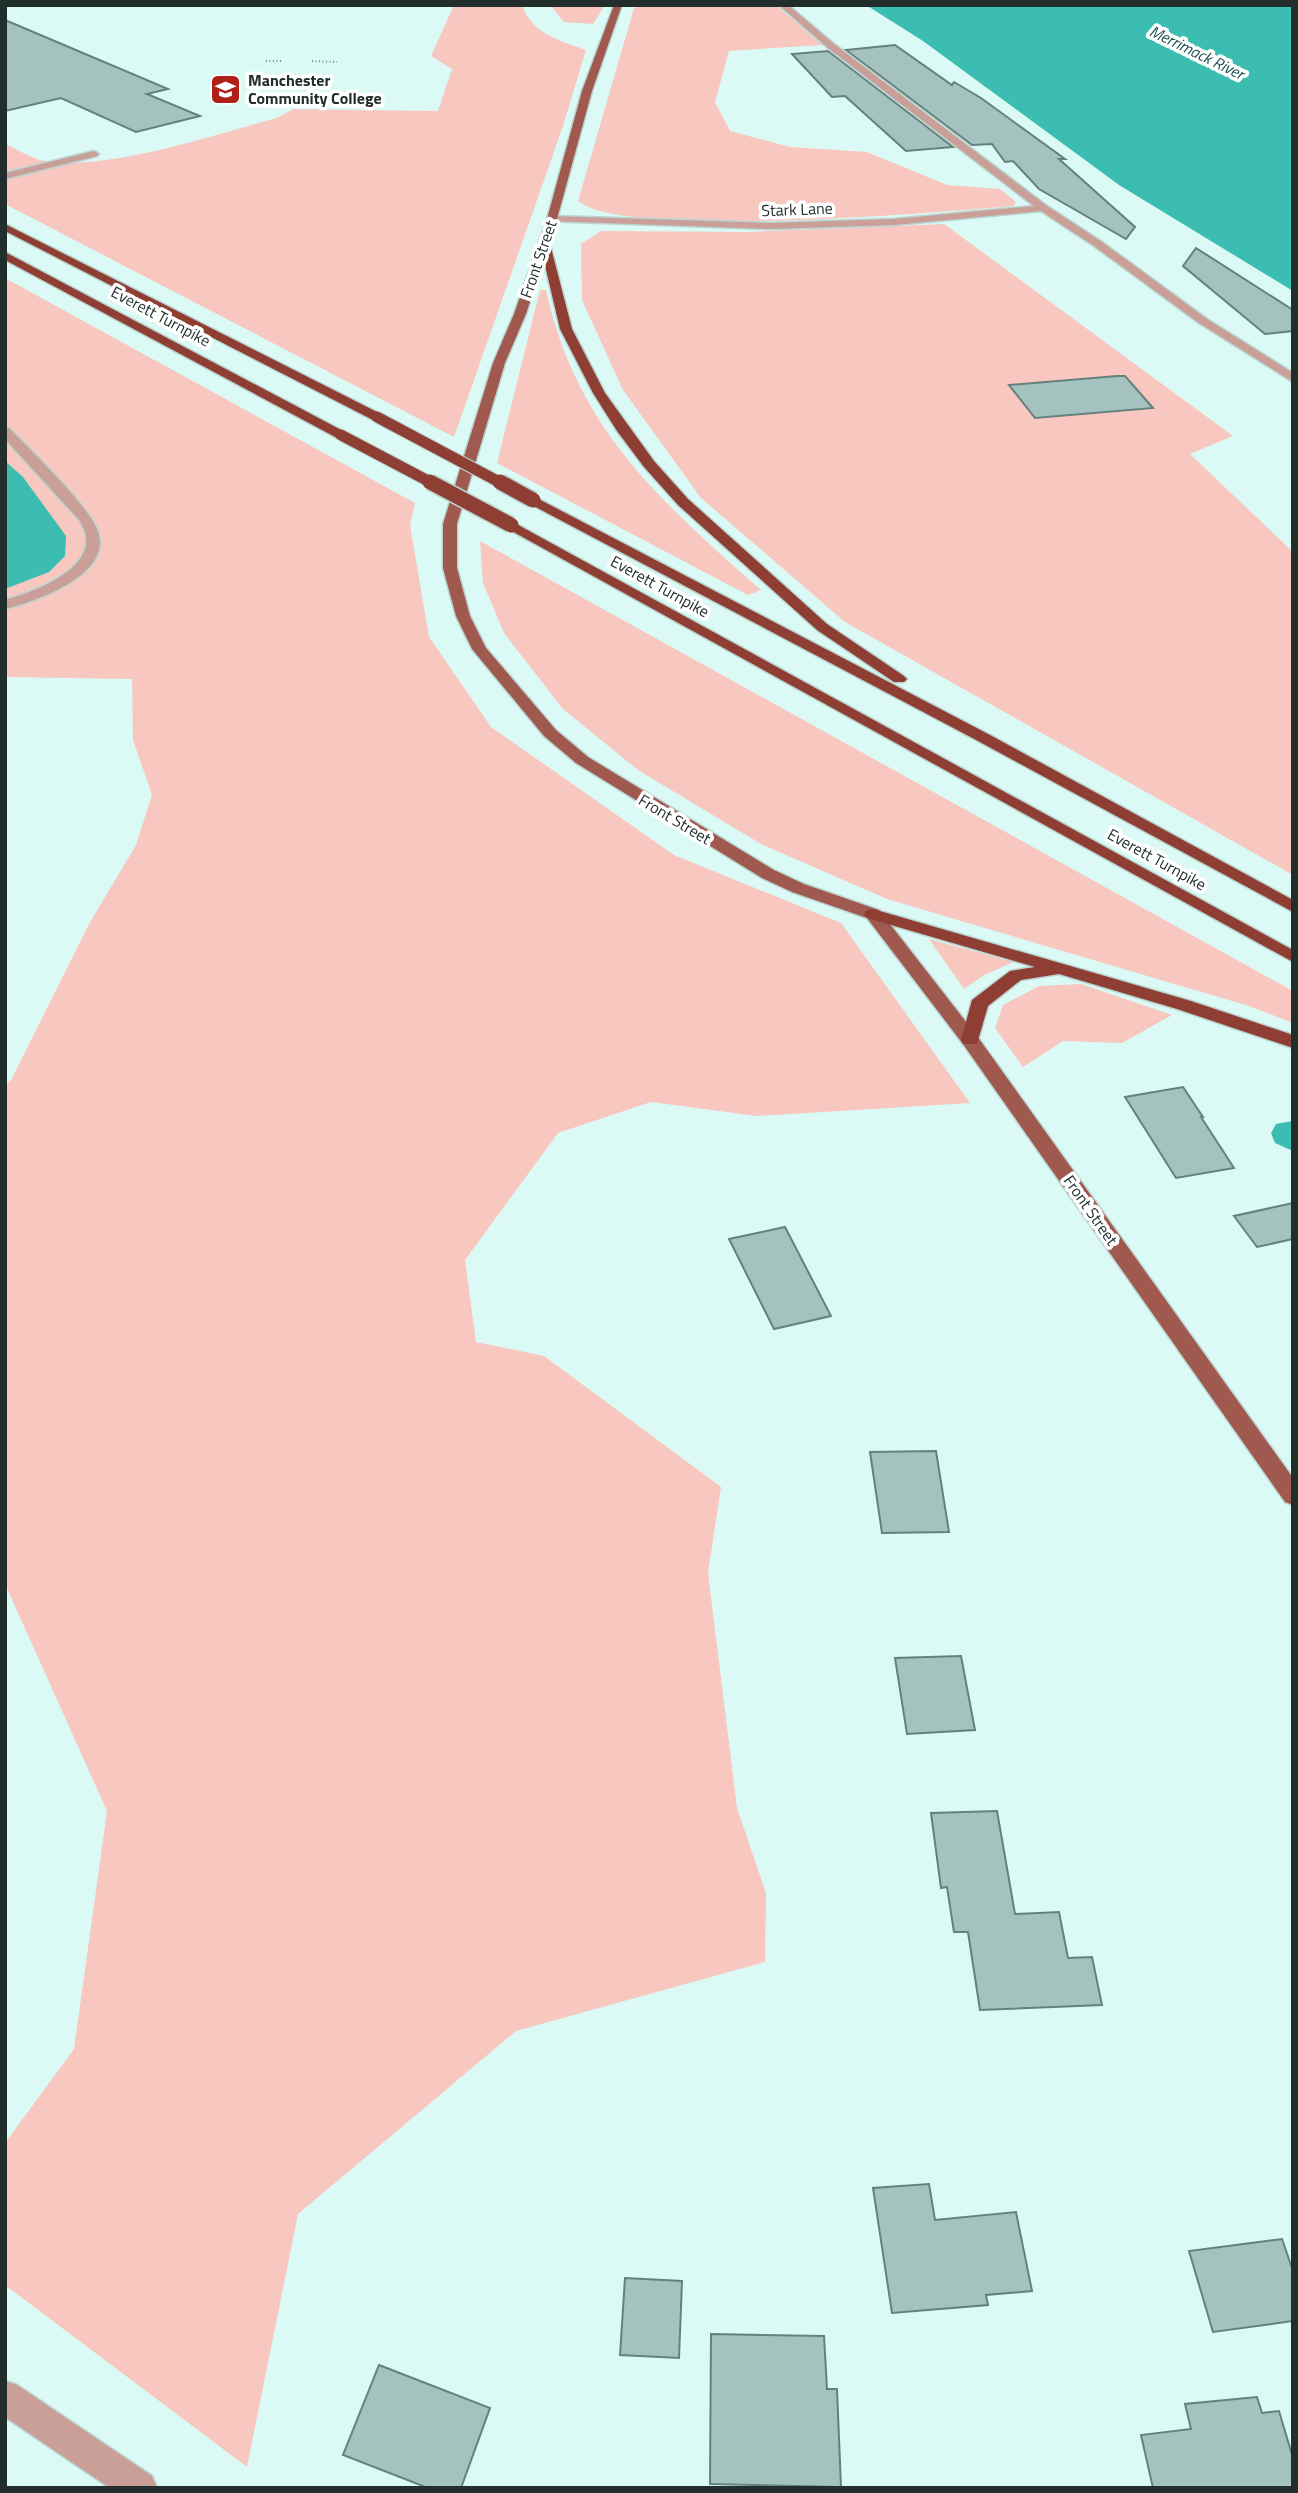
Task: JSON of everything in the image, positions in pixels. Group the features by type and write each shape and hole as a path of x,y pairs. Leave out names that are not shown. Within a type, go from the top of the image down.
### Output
{"highway":[{"name":"Everett Turnpike","path":"5,227 377,417 984,738 1293,907"},
{"path":"544,240 566,329 598,393 649,464 683,502 822,627 984,738"},
{"name":"Everett Turnpike","path":"5,255 512,525 1293,957"},
{"path":"873,914 1184,1004 1293,1042"},
{"path":"970,1040 979,1004 1016,975 1060,968"}],"main road":[{"name":"Front Street","path":"618,5 587,91 552,219 520,314 499,363 450,524 452,584 468,627 479,649 550,733 582,760 768,874 798,888 873,914 970,1040 1293,1496"}],"street":[{"path":"783,5 831,46 1042,208 1098,244 1202,321 1293,379"},
{"path":"5,176 94,154"},
{"name":"Stark Lane","path":"552,219 771,226 894,222 1042,208"},
{"path":"5,431 86,520 94,537 90,555 70,577 34,595 5,604"},
{"path":"5,2397 140,2488"}],"path":[{"path":"266,61 283,61"},
{"path":"312,61 337,62"}],"shaded area":[{"path":"454,5 522,5 540,30 586,50 563,126 454,437 5,204 5,144 45,161 99,161 192,142 277,118 293,109 438,111 452,69 431,56"},
{"path":"550,5 605,5 593,24 564,22"},
{"path":"635,5 776,5 822,45 729,51 715,102 730,131 790,147 867,152 947,185 1000,189 1016,202 1014,206 856,217 717,221 655,219 607,213 578,201"},
{"path":"944,224 1233,436 1190,454 1293,552 1293,875 845,622 701,498 623,390 582,300 581,244 601,231 746,232"},
{"path":"5,278 415,503 410,525 429,637 491,727 674,855 841,923 970,1103 757,1116 651,1102 558,1133 465,1260 476,1342 544,1356 721,1487 708,1573 737,1808 766,1893 765,1962 516,2031 298,2214 247,2467 5,2285 5,2143 74,2049 107,1811 5,1584 5,1084 11,1080 89,924 136,845 152,795 133,740 132,679 5,677"},
{"path":"540,290 546,290 560,339 578,383 627,458 689,525 761,590 748,595 497,463"},
{"path":"480,541 1293,991 1293,1023 1249,1006 887,899 761,844 638,770 563,709 504,633 483,583"},
{"path":"929,939 1014,962 984,975 964,989"},
{"path":"1081,984 1172,1015 1122,1043 1063,1041 1023,1067 995,1028 1003,1005 1039,986"}],"water":[{"name":"Merrimack River","path":"866,5 1293,5 1293,291 1119,185 923,41"},
{"path":"5,461 23,477 66,536 65,556 49,572 5,589"},
{"path":"1293,1121 1293,1151 1275,1143 1271,1133 1276,1124"}],"building":[{"name":"Manchester Community College","path":"5,20 168,89 147,94 200,116 136,132 61,98 5,111"},
{"path":"895,45 952,85 954,82 981,98 1065,159 1059,159 1135,227 1126,239 1039,189 1013,161 1005,162 992,144 972,145 846,50"},
{"path":"828,51 953,147 906,151 845,96 832,97 792,54"},
{"path":"1196,248 1293,310 1293,331 1265,334 1183,266"},
{"path":"1125,376 1153,408 1035,418 1009,385"},
{"path":"1183,1087 1234,1168 1176,1178 1125,1097"},
{"path":"1293,1203 1293,1239 1257,1247 1234,1216"},
{"path":"785,1227 831,1316 774,1329 729,1239"},
{"path":"936,1451 949,1532 882,1533 870,1452"},
{"path":"961,1656 975,1730 907,1734 895,1658"},
{"path":"997,1811 1015,1914 1059,1912 1068,1958 1092,1957 1102,2005 980,2010 968,1932 954,1932 947,1887 941,1888 931,1813"},
{"path":"929,2184 935,2220 1016,2212 1032,2291 986,2295 988,2305 892,2313 873,2188"},
{"path":"1282,2239 1293,2271 1293,2321 1213,2332 1189,2251"},
{"path":"625,2278 682,2281 679,2358 620,2355"},
{"path":"711,2334 824,2336 827,2389 837,2389 841,2487 710,2484"},
{"path":"379,2365 490,2408 461,2488 428,2488 343,2455"},
{"path":"1257,2397 1262,2413 1279,2411 1293,2458 1293,2488 1153,2488 1141,2435 1191,2429 1185,2404"}],"place":[{"name":"Manchester Community College","path":"225,89"}]}
